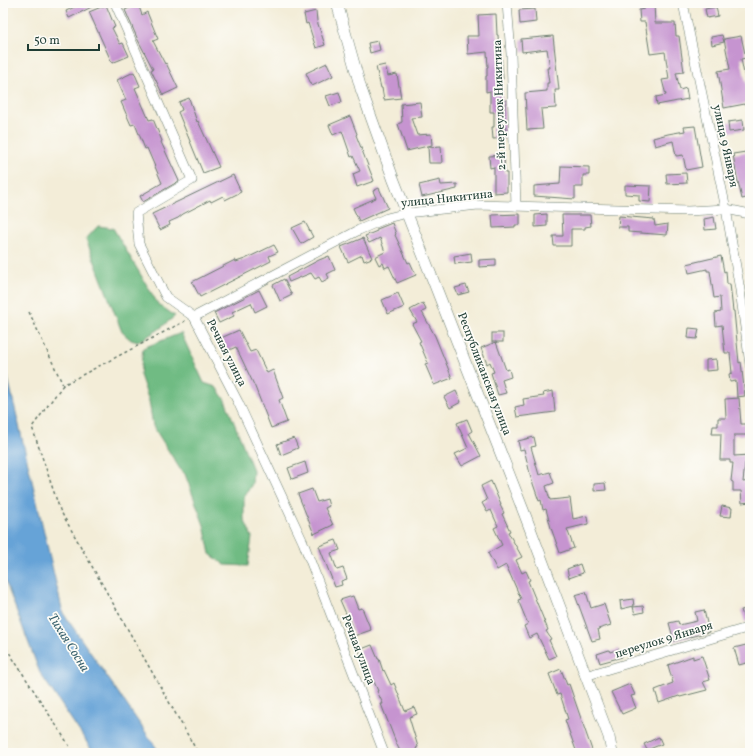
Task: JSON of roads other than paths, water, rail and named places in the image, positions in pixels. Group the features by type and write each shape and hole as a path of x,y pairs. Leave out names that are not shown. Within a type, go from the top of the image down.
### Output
{"street":[{"name":"Речная улица","path":"115,3 192,180 136,213 139,244 166,297 194,317 238,402 303,542 384,753"},
{"name":"Республиканская улица","path":"337,3 361,89 407,213 519,500 609,737 612,753"},
{"name":"2-й переулок Никитина","path":"507,3 515,144 516,206"},
{"name":"улица 9 Января","path":"683,3 726,209 740,290 750,365"},
{"name":"улица Никитина","path":"194,317 358,230 387,218 407,213 478,205 688,211 726,209 750,214"},
{"name":"переулок 9 Января","path":"585,676 750,627"}],"water":[{"name":"Тихая Сосна","path":"3,357 63,613 160,753 94,753 40,673 3,575"}]}
